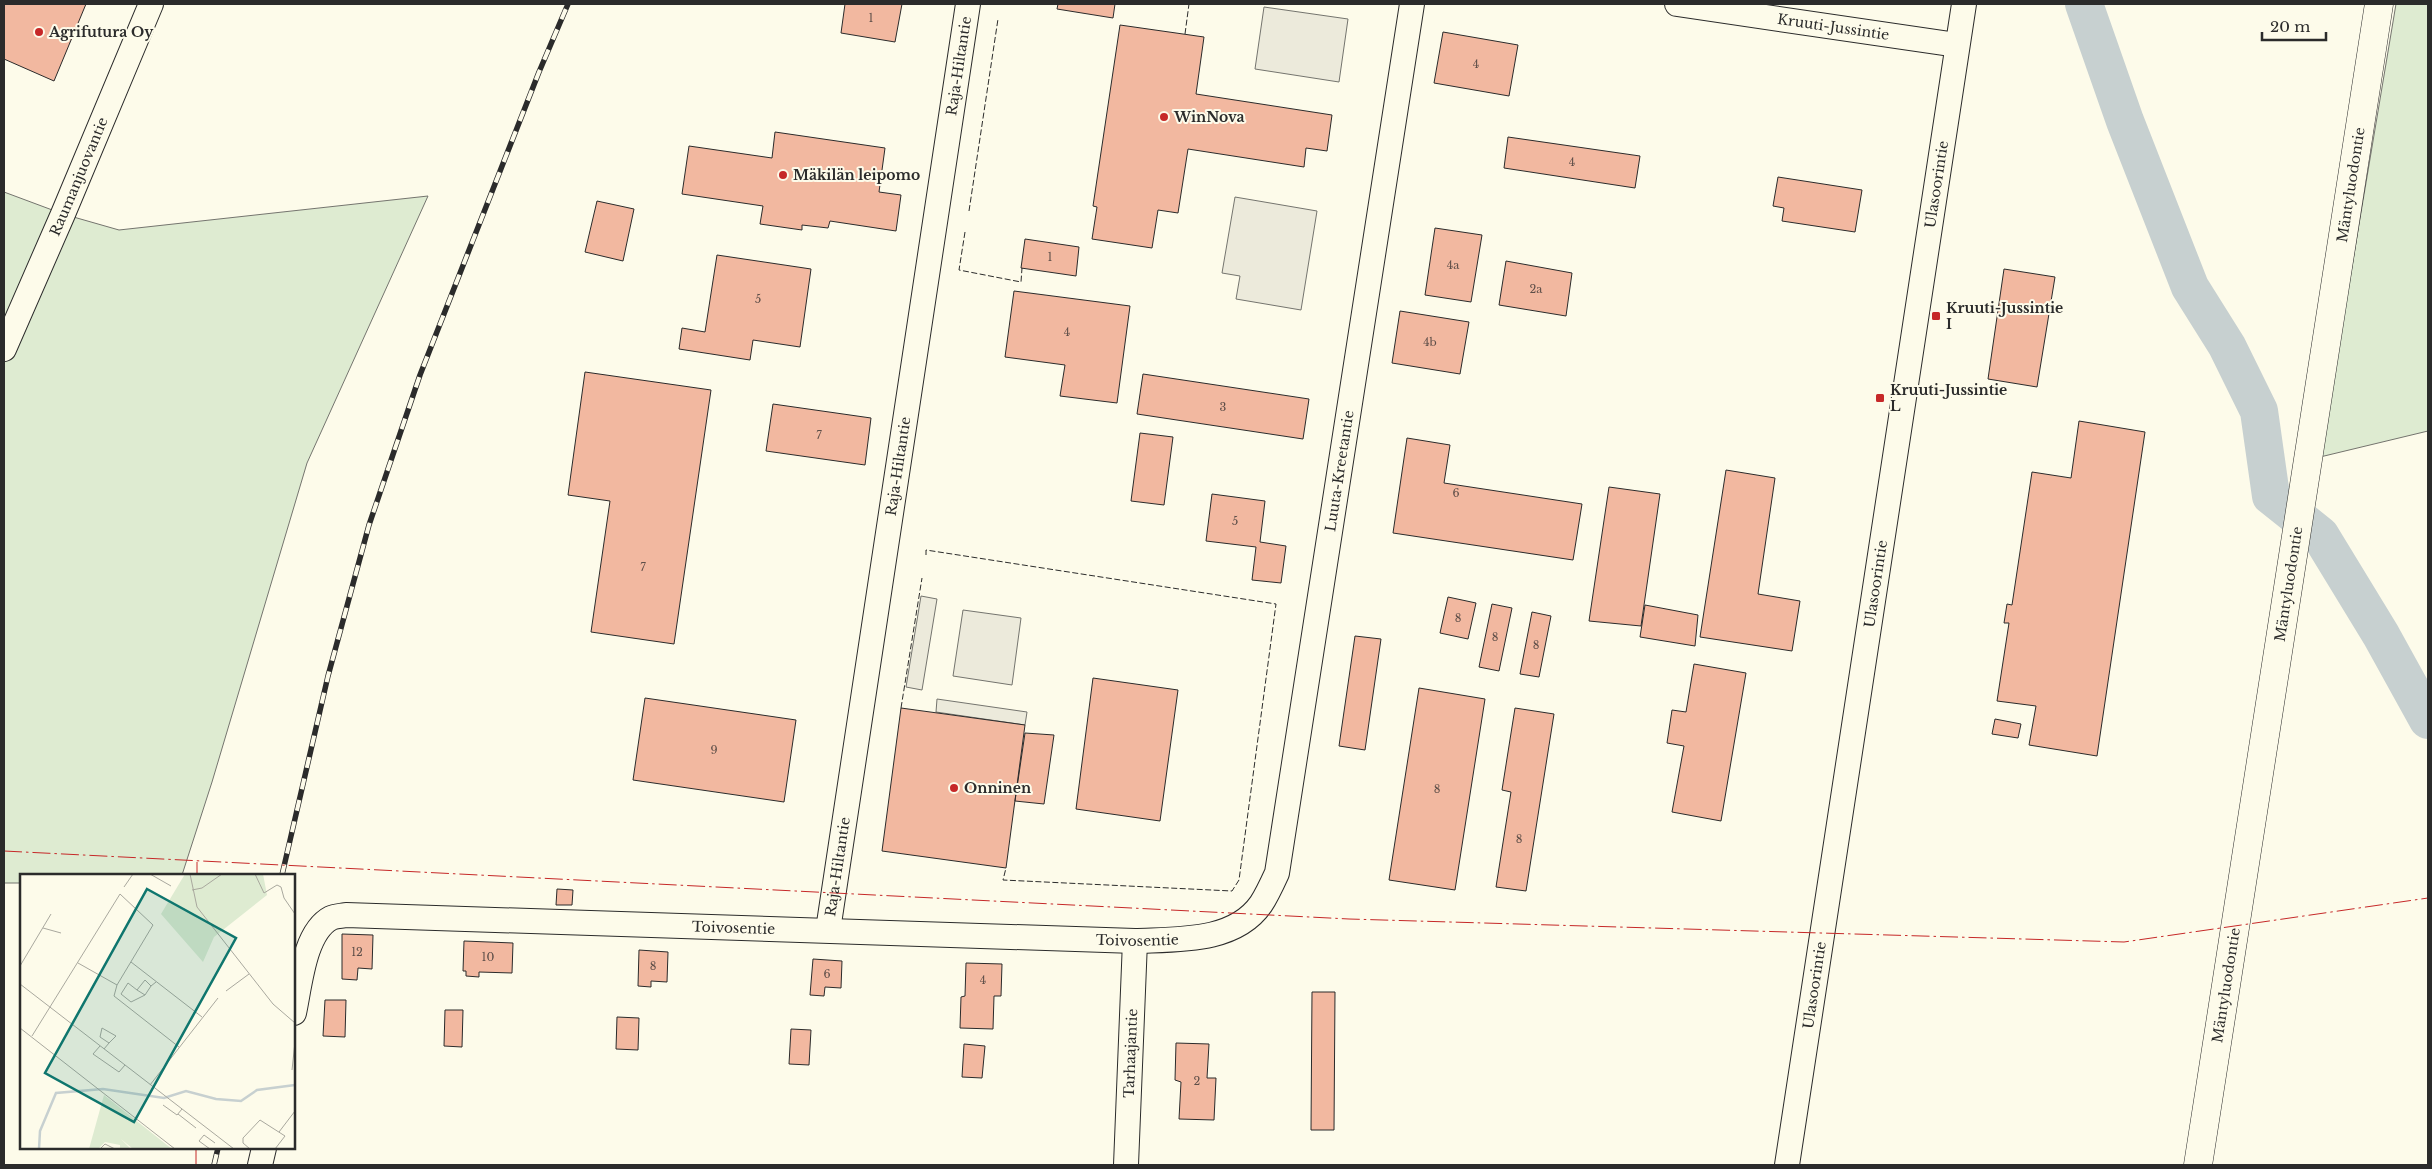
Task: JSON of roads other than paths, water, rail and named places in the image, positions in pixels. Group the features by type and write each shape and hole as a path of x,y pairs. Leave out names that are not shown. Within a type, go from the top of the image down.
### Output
{"highway":[{"name":"Mäntyluodontie","path":"2198,1165 2379,4"}],"street":[{"name":"Raumanjuovantie","path":"4,349 151,4"},
{"name":"Raja-Hiltantie","path":"828,930 968,4"},
{"name":"Luuta-Kreetantie","path":"1239,925 1260,906 1277,873 1412,4"},
{"name":"Kruuti-Jussintie","path":"1678,4 1957,45"},
{"name":"Ulasoorintie","path":"1787,1165 1964,4"},
{"name":"Toivosentie","path":"295,1008 308,946 318,928 331,918 346,915 1135,941 1201,938 1239,925"},
{"name":"Tarhaajantie","path":"1126,1165 1135,941"},
{"path":"260,1165 264,1149"}],"waterway":[{"path":"2084,4 2125,121 2190,287 2227,346 2259,411 2271,496 2320,535 2381,635 2428,720"}],"railway":[{"path":"282,874 328,676 369,525 420,375 539,72 568,4"},
{"path":"214,1165 218,1149"}],"place":[{"name":"Agrifutura Oy","path":"39,32"},
{"name":"WinNova","path":"1164,117"},
{"name":"Mäkilän leipomo","path":"783,175"},
{"name":"Kruuti-Jussintie I","path":"1936,316"},
{"name":"Kruuti-Jussintie L","path":"1880,398"},
{"name":"Onninen","path":"954,788"}]}
